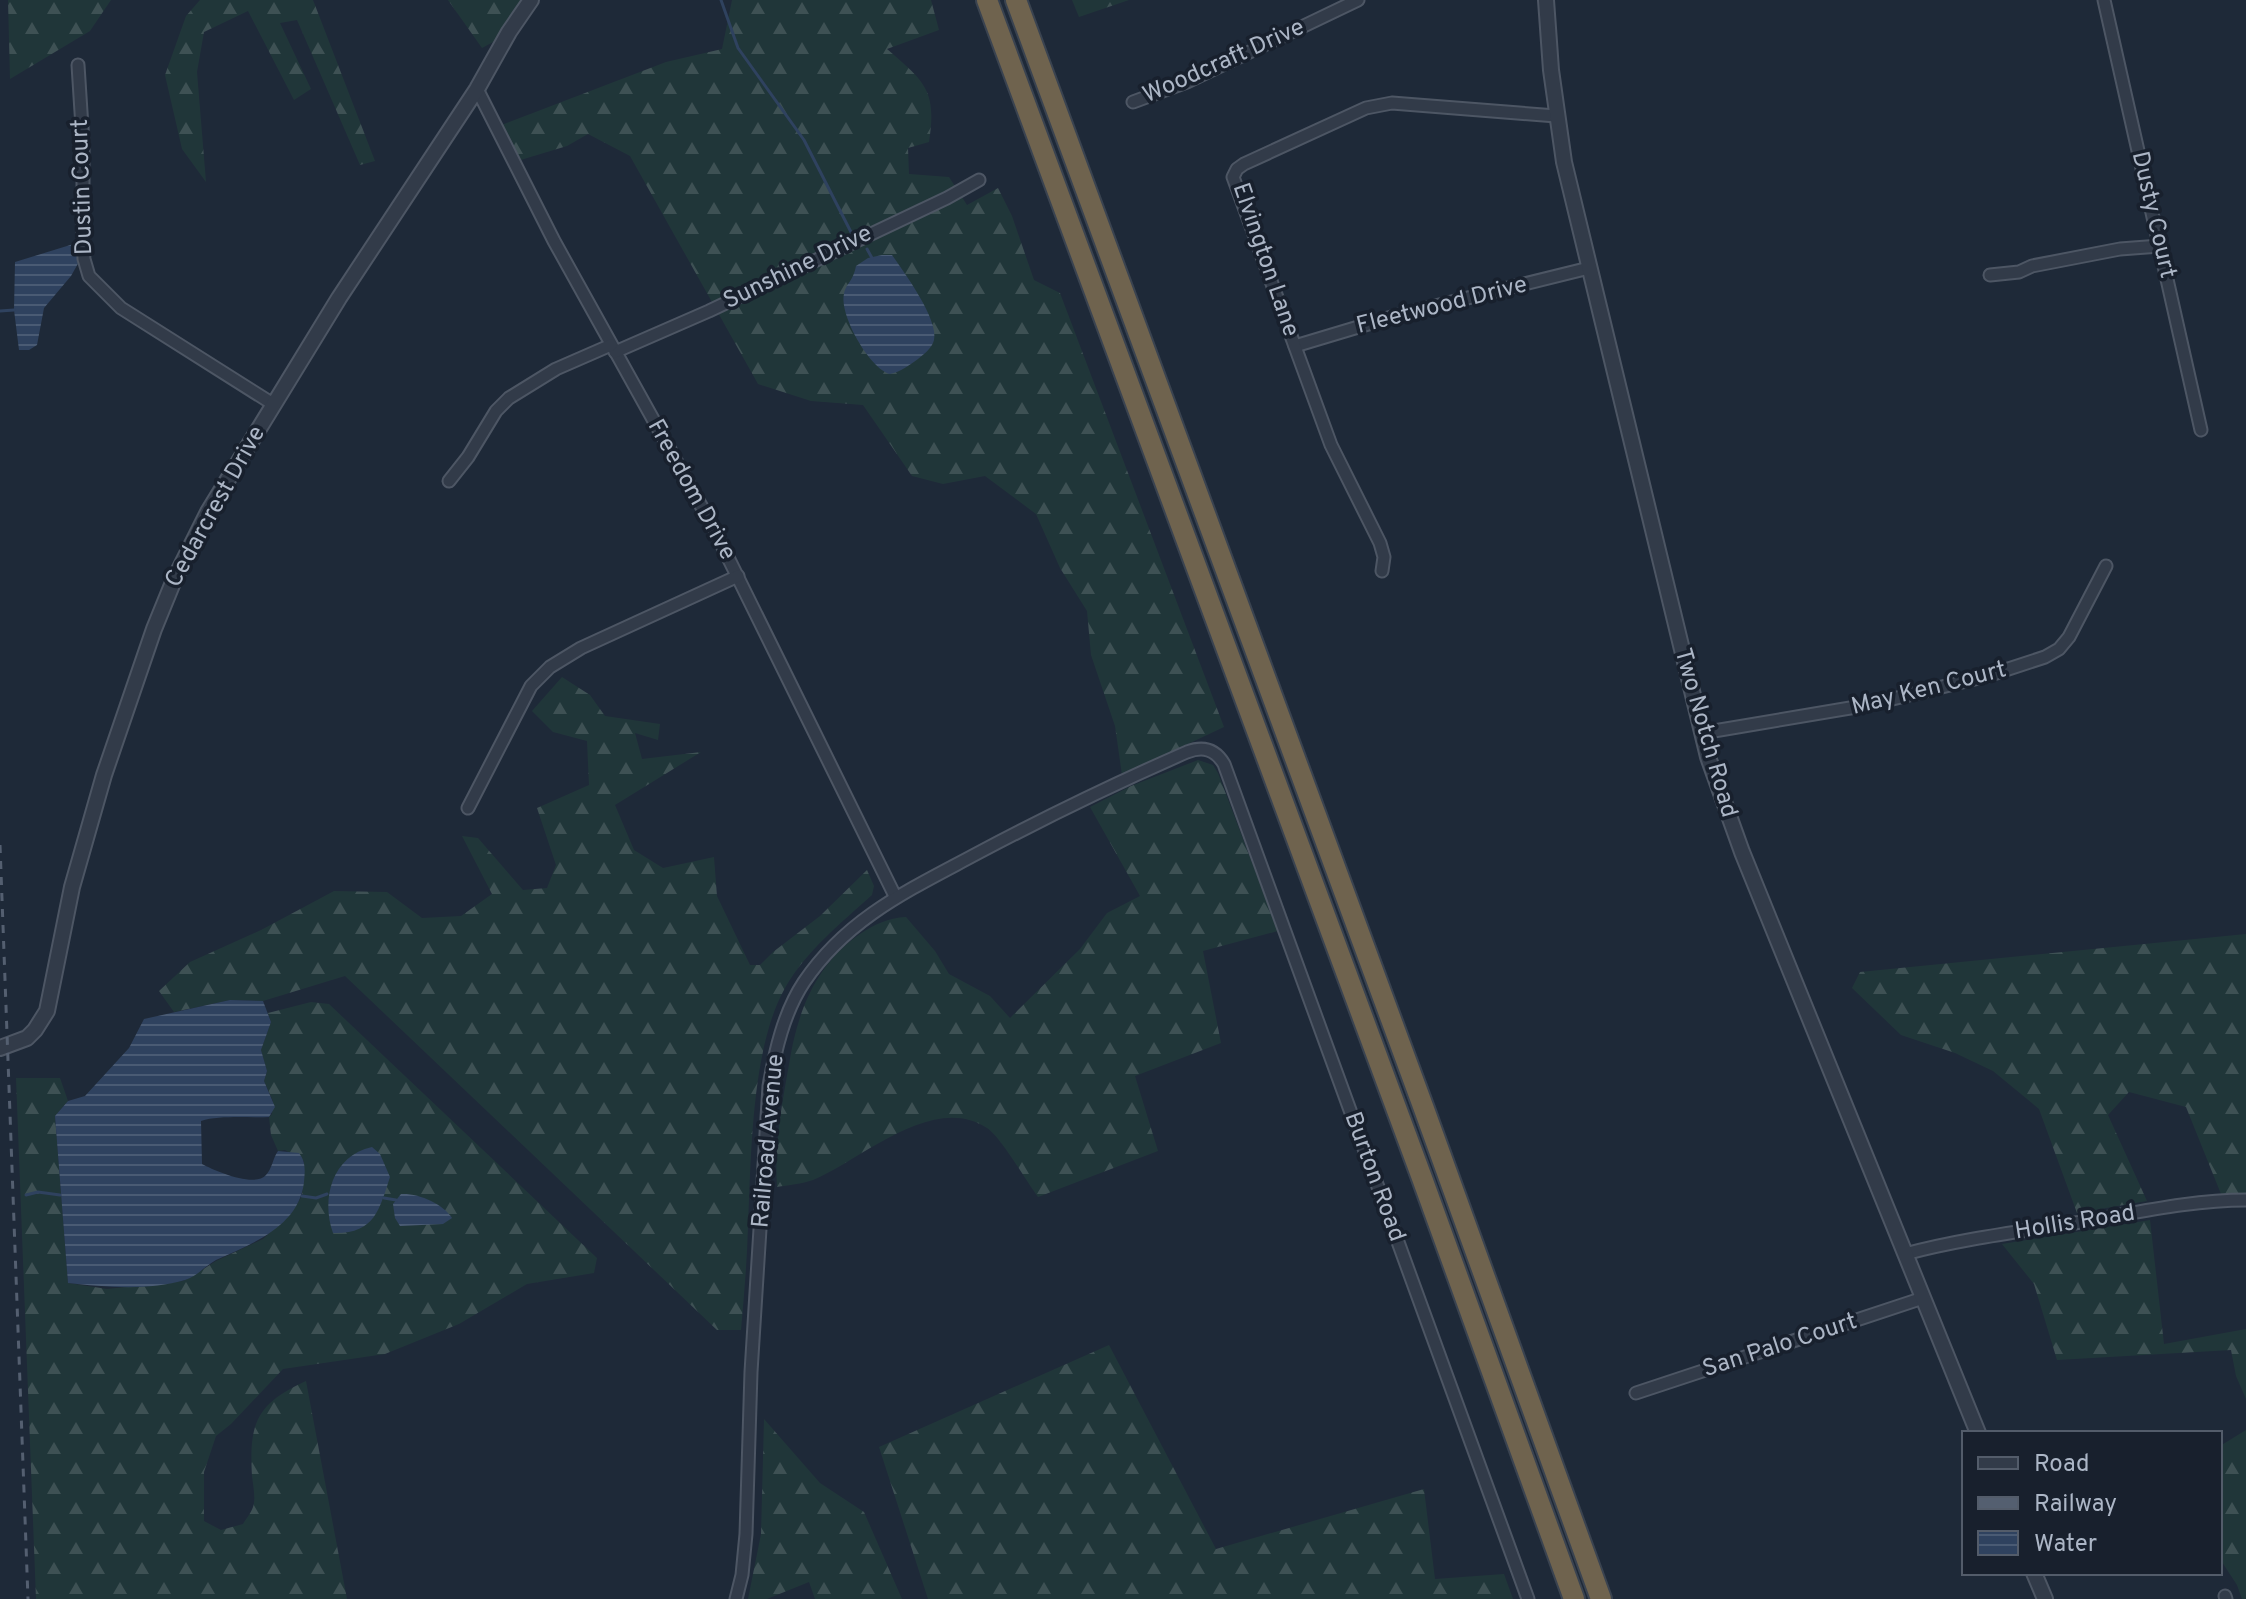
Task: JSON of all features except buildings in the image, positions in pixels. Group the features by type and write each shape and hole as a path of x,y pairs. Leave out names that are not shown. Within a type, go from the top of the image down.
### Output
{"highway":[{"path":"987,0 1574,1599"},
{"path":"1016,0 1601,1599"}],"street":[{"name":"Cedarcrest Drive","path":"0,1048 27,1038 47,1011 84,836 150,640 174,580 208,512 273,404 531,0"},
{"name":"Woodcraft Drive","path":"1133,102 1201,75 1358,0"},
{"name":"Two Notch Road","path":"1546,0 1556,116 1564,162 1718,791 1977,1431"},
{"name":"Dusty Court","path":"2104,0 2201,430"},
{"name":"Dustin Court","path":"78,65 83,143 83,241 89,276 121,308 273,404"},
{"name":"Freedom Drive","path":"477,89 613,348 703,508 895,896"},
{"name":"Elvington Lane","path":"1382,571 1384,557 1380,543 1331,445 1233,177 1237,169 1324,125 1383,104 1401,102 1556,116"},
{"name":"Sunshine Drive","path":"449,481 496,411 509,398 556,369 723,305 979,180"},
{"path":"1990,275 2019,272 2032,266 2120,249 2160,246"},
{"name":"Fleetwood Drive","path":"1295,346 1395,316 1589,268"},
{"name":"May Ken Court","path":"1702,733 1868,705 2000,672 2045,657 2059,649 2069,637 2106,566"},
{"path":"468,808 531,686 550,667 581,648 738,576"},
{"name":"Railroad Avenue","path":"736,1599 744,1564 751,1372 767,1117 775,1058 789,1011 803,984 847,933 895,896 1054,813 1187,752 1208,749 1219,756"},
{"name":"Burton Road","path":"1219,756 1528,1599"},
{"name":"Hollis Road","path":"1905,1254 1938,1245 2125,1214 2246,1200"},
{"name":"San Palo Court","path":"1636,1393 1923,1298"},
{"path":"2035,1575 2045,1599"}],"green space":[{"path":"8,0 111,0 90,31 10,79"},
{"path":"200,0 313,0 375,161 360,165 297,20 280,23 311,89 294,100 248,11 204,32 197,72 206,182 182,149 165,75 186,16"},
{"path":"448,0 522,0 495,41 482,48"},
{"path":"732,0 931,0 939,30 887,49 919,79 929,98 929,142 908,148 909,174 949,177 967,205 998,188 1012,216 1034,280 1060,293 1224,727 1122,775 1115,726 1091,655 1087,611 1060,568 1036,514 985,476 943,484 912,476 863,405 811,401 758,384 630,156 588,134 567,146 514,162 496,127 666,62 722,49"},
{"path":"1072,0 1129,0 1079,17"},
{"path":"562,677 590,695 605,716 660,724 658,740 635,733 642,759 701,752 615,805 634,850 663,868 714,857 717,896 750,965 760,965 820,916 867,870 874,886 872,895 825,938 793,975 774,1013 765,1041 755,1104 741,1330 717,1330 345,976 263,1001 230,1000 174,1012 159,991 190,962 261,930 334,891 387,892 422,918 461,916 492,894 462,836 478,838 523,890 547,888 556,865 537,808 589,785 587,741 553,732 532,711"},
{"path":"1198,760 1213,765 1218,773 1278,931 1203,951 1221,1043 1135,1076 1158,1151 1038,1197 993,1133 966,1119 944,1118 898,1133 813,1180 777,1187 780,1120 795,1035 806,1002 833,958 871,927 906,917 935,951 949,974 990,996 1010,1018 1080,949 1107,913 1140,896 1090,807 1131,786"},
{"path":"2246,934 2246,1193 2221,1194 2186,1107 2129,1092 2108,1115 2147,1201 2077,1213 2039,1109 1993,1071 1955,1053 1901,1035 1852,988 1860,972"},
{"path":"311,1002 329,1004 597,1258 594,1273 527,1284 459,1324 385,1354 283,1369 216,1436 204,1472 204,1521 221,1530 243,1524 253,1507 252,1442 259,1417 276,1398 306,1381 347,1599 36,1599 16,1078 60,1078 68,1101 55,1116 68,1283 107,1289 183,1281 263,1239 291,1213 302,1196 304,1161 285,1150 278,1151 271,1135 269,1117 273,1101 264,1081 267,1071 261,1050 271,1022 268,1013"},
{"path":"2150,1220 2164,1344 2246,1329 2246,1399 2236,1376 2231,1350 2057,1360 2034,1284 2002,1244"},
{"path":"1109,1345 1216,1549 1424,1489 1435,1579 1504,1574 1513,1599 928,1599 879,1447"},
{"path":"764,1419 820,1483 864,1512 902,1599 815,1599 809,1582 767,1599 748,1599 761,1534"},
{"path":"2246,1430 2246,1599 2242,1599 2222,1562 2222,1445"}],"water":[{"path":"80,242 80,260 44,308 37,345 29,350 19,350 14,310 15,262"},
{"path":"892,255 919,296 934,331 933,343 925,353 905,368 890,374 865,352 851,327 844,303 845,290 856,266 868,258"},
{"path":"230,1000 263,1001 271,1022 261,1050 267,1071 264,1081 275,1107 269,1117 225,1117 201,1121 202,1164 235,1177 253,1180 266,1175 278,1151 299,1153 304,1163 304,1182 293,1211 271,1232 185,1280 142,1287 68,1283 55,1116 68,1101 85,1096 129,1048 144,1019"},
{"path":"372,1147 380,1154 390,1177 378,1209 367,1224 358,1229 333,1233 328,1206 333,1180 347,1159"},
{"path":"401,1194 430,1200 452,1218 443,1224 400,1226 393,1204"}],"waterway":[{"path":"721,0 738,48 804,140 854,238"},
{"path":"867,249 872,258"},
{"path":"0,311 14,310"},
{"path":"26,1195 38,1192 60,1195"},
{"path":"302,1196 316,1198 327,1194"},
{"path":"384,1198 396,1200"}],"railway":[{"path":"0,845 28,1599"}]}
